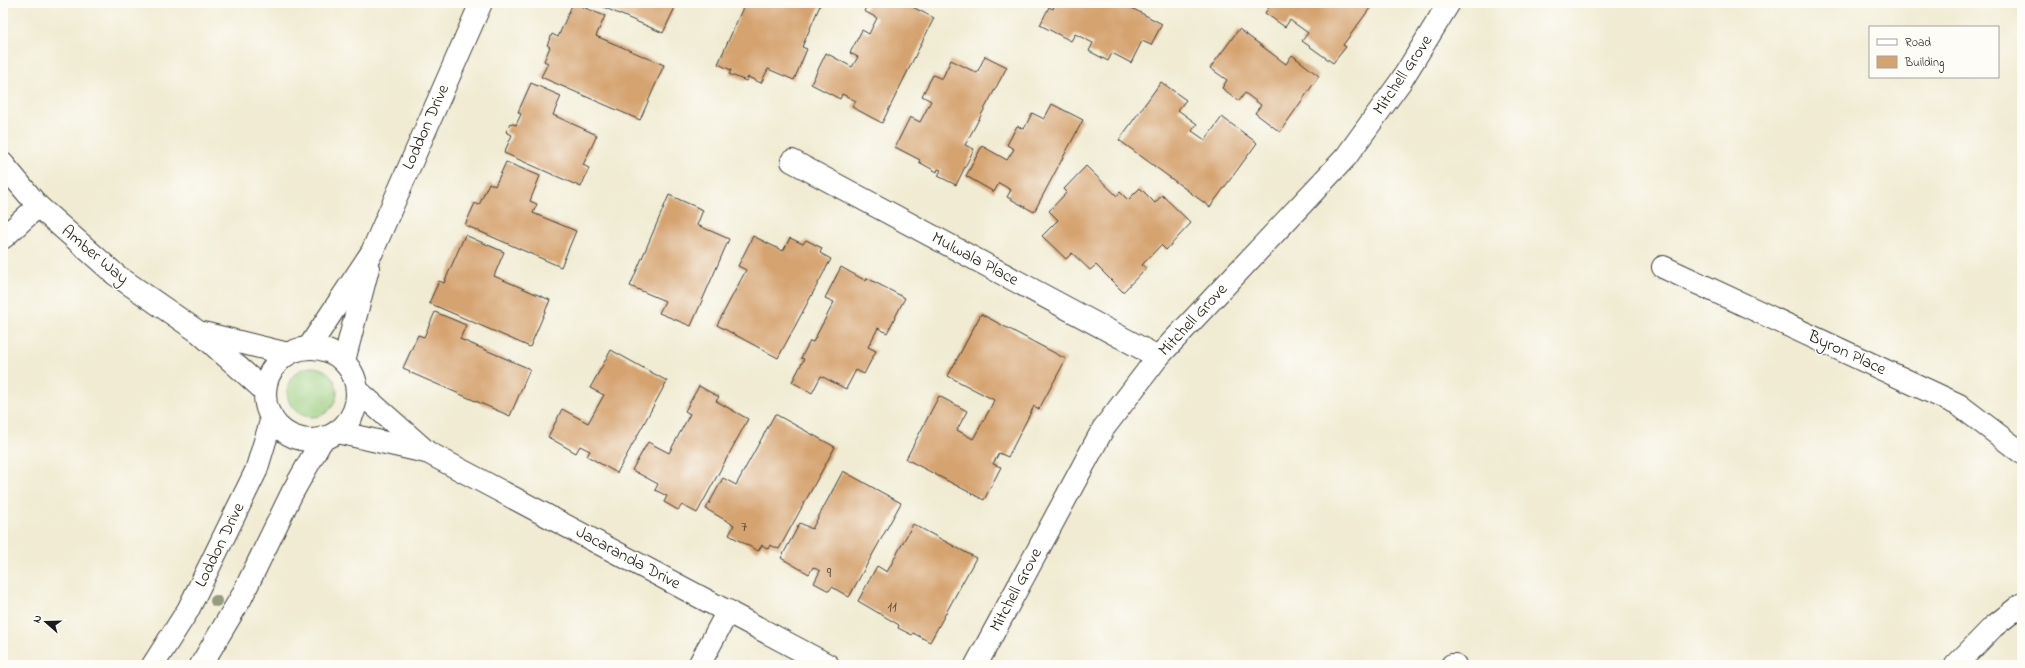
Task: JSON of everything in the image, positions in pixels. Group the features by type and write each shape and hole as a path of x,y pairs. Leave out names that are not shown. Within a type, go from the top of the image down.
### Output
{"street":[{"name":"Loddon Drive","path":"344,362 372,252 481,3"},
{"name":"Mitchell Grove","path":"976,665 1103,429 1158,357 1346,157 1401,81 1449,3"},
{"name":"Mulwala Place","path":"792,161 1158,357"},
{"name":"Amber Way","path":"3,164 38,206 116,275 200,333 265,391"},
{"path":"3,238 38,206"},
{"name":"Loddon Drive","path":"309,347 372,252"},
{"name":"Byron Place","path":"1663,267 1959,405 2022,453"},
{"name":"Amber Way","path":"200,333 288,354"},
{"path":"309,347 328,351 344,362 351,370 357,390 353,413 346,424 330,435 308,440 294,437 282,429 272,418 266,405 265,391 268,376 276,363 288,354 298,349 309,347"},
{"name":"Jacaranda Drive","path":"357,390 427,452 828,665"},
{"name":"Loddon Drive","path":"153,665 188,610 246,492 256,471 272,418"},
{"path":"201,665 241,598 292,493 330,435"},
{"name":"Jacaranda Drive","path":"330,435 427,452"},
{"path":"1956,665 1993,627 2022,604"},
{"path":"699,665 728,611"}],"green space":[{"path":"307,367 317,367 330,374 337,387 337,397 330,410 317,417 307,417 298,413 291,406 287,397 287,387 291,378 298,371"}],"building":[{"path":"573,3 605,16 596,36 664,65 640,120 541,77 548,63 544,61 550,47 547,45 552,34 558,37"},
{"path":"594,3 677,3 663,33"},
{"path":"745,3 821,3 802,47 807,49 794,80 768,69 761,83 748,77 746,81 729,74 731,70 718,64"},
{"path":"869,3 905,3 934,18 882,123 852,107 856,101 842,94 840,99 811,84 826,53 852,67 858,57 850,53 862,30 869,34 877,18 864,11"},
{"path":"1055,3 1122,3 1162,24 1151,45 1142,41 1131,63 1112,53 1108,61 1089,51 1093,43 1075,34 1071,41 1040,25 1049,7 1053,9"},
{"path":"1266,3 1373,4 1343,45 1346,47 1333,63 1302,41 1308,33 1290,20 1285,27 1265,13 1270,6"},
{"path":"1239,29 1286,64 1292,55 1319,76 1280,132 1255,113 1261,105 1245,93 1239,101 1222,88 1227,80 1210,68"},
{"path":"985,56 1007,67 965,145 974,149 956,185 938,176 941,170 938,169 937,172 919,162 920,160 895,147 910,117 920,122 931,101 922,96 933,75 942,79 951,60 977,73"},
{"path":"1161,82 1186,100 1178,110 1197,124 1192,131 1205,140 1222,117 1257,143 1210,207 1119,140"},
{"path":"531,83 561,96 553,115 597,135 583,165 589,168 581,187 504,153 512,135 506,132 510,123 516,125 521,114 518,112"},
{"path":"1052,104 1083,120 1034,212 1007,197 1011,190 999,183 994,192 966,176 982,146 1007,160 1014,149 1007,145 1017,126 1024,129 1032,113 1044,119"},
{"path":"506,162 540,176 530,201 537,204 533,213 576,231 561,267 465,225 475,203 479,205 489,183 495,186"},
{"path":"1086,166 1117,196 1120,192 1128,200 1140,188 1155,203 1162,195 1191,223 1166,250 1161,245 1142,265 1146,268 1123,292 1096,265 1090,270 1072,253 1066,259 1042,236 1058,220 1049,211 1067,192 1064,189"},
{"path":"669,195 703,210 697,225 729,239 691,326 659,313 665,301 630,286"},
{"path":"465,235 504,252 494,276 550,300 530,347 429,303 439,281 444,283"},
{"path":"753,236 783,251 790,238 803,244 806,240 822,248 820,253 831,259 778,358 717,325 746,270 738,266"},
{"path":"841,267 866,281 867,278 905,298 887,333 878,328 868,347 876,351 864,374 856,370 846,389 821,376 812,393 792,382 804,359 801,358 810,341 813,342 834,302 825,298"},
{"path":"435,312 466,325 460,339 530,369 510,416 403,368 418,335 424,337"},
{"path":"981,314 1066,359 1039,409 1034,406 1008,457 999,453 993,464 1001,467 984,500 906,459 939,396 967,411 957,430 973,439 990,409 994,400 948,376"},
{"path":"611,350 667,381 617,473 587,456 590,451 580,446 576,453 548,437 562,409 588,423 604,395 590,388"},
{"path":"699,386 719,397 716,401 748,419 697,513 682,505 678,510 664,502 667,496 655,490 658,484 632,470 648,442 669,453 690,414 685,411"},
{"path":"775,414 835,447 779,549 770,545 768,549 762,545 758,551 729,535 734,525 706,509 723,478 736,485"},
{"path":"843,471 901,503 849,597 832,587 829,591 814,583 820,571 813,567 809,574 781,558 800,523 812,529"},
{"path":"913,524 976,558 930,642 913,633 912,635 898,628 899,625 858,601 877,566 887,572"}]}
